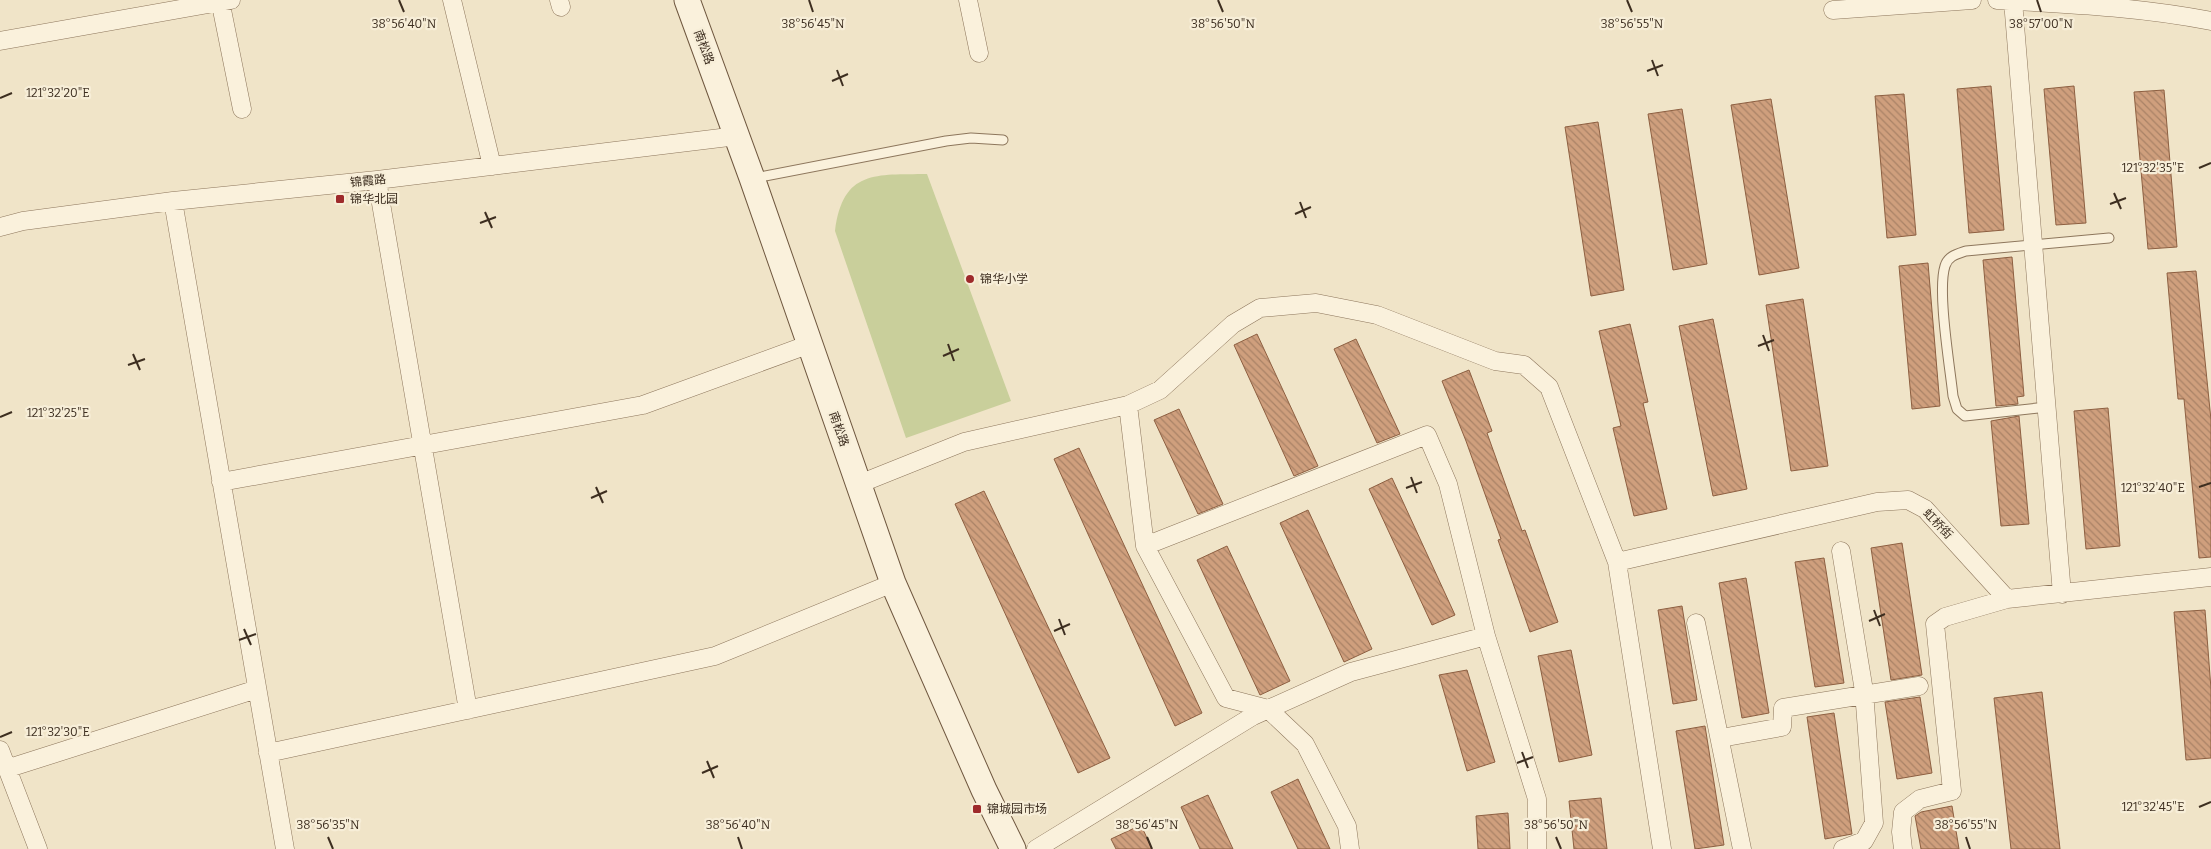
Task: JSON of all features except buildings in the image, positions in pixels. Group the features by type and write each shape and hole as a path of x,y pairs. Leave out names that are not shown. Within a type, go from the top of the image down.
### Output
{"street":[{"path":"452,0 492,166"},
{"name":"南松路","path":"687,0 752,178 893,583 984,790 1013,849"},
{"path":"968,0 979,53"},
{"path":"1833,10 1972,0"},
{"path":"2062,594 2033,245 2002,0 2172,7 2211,21"},
{"path":"0,41 224,1 242,109"},
{"name":"锦霞路","path":"0,227 23,221 172,201 377,180 737,136"},
{"path":"377,180 468,710"},
{"path":"172,201 285,849"},
{"path":"859,484 964,442 1128,405 1160,390 1233,324 1260,308 1316,303 1377,315 1495,361 1524,365 1549,387 1617,562 1662,849"},
{"path":"221,482 643,404 810,344"},
{"path":"1128,405 1145,546 1226,698 1268,709 1305,744 1347,826 1350,849"},
{"path":"1145,546 1427,435 1448,484 1486,636 1537,799 1537,849"},
{"name":"虹桥街","path":"1617,562 1877,502 1908,500 1925,509 2007,599"},
{"path":"1841,551 1864,695 1874,823 1864,841 1843,849"},
{"path":"1903,849 1901,832 1902,812 1920,799 1952,791 1935,624 1945,617 2007,599 2211,577"},
{"path":"268,753 715,656 893,583"},
{"path":"1696,623 1721,738 1742,849"},
{"path":"1036,849 1253,716 1351,672 1486,636"},
{"path":"1721,738 1782,727 1783,708 1919,686"},
{"path":"9,768 257,689"},
{"path":"0,750 9,768 38,849"}],"lane":[{"path":"752,178 946,141 971,138 1003,140"},
{"path":"2046,407 1965,416 1957,409 1953,396 1943,288 1946,265 1952,256 1966,251 2109,238"}],"green space":[{"path":"927,174 1011,401 906,438 835,231 839,211 846,196 854,186 878,176"}],"place":[{"name":"锦华北园","path":"340,199"},
{"name":"锦华小学","path":"970,279"},
{"name":"锦城园市场","path":"977,809"}]}
